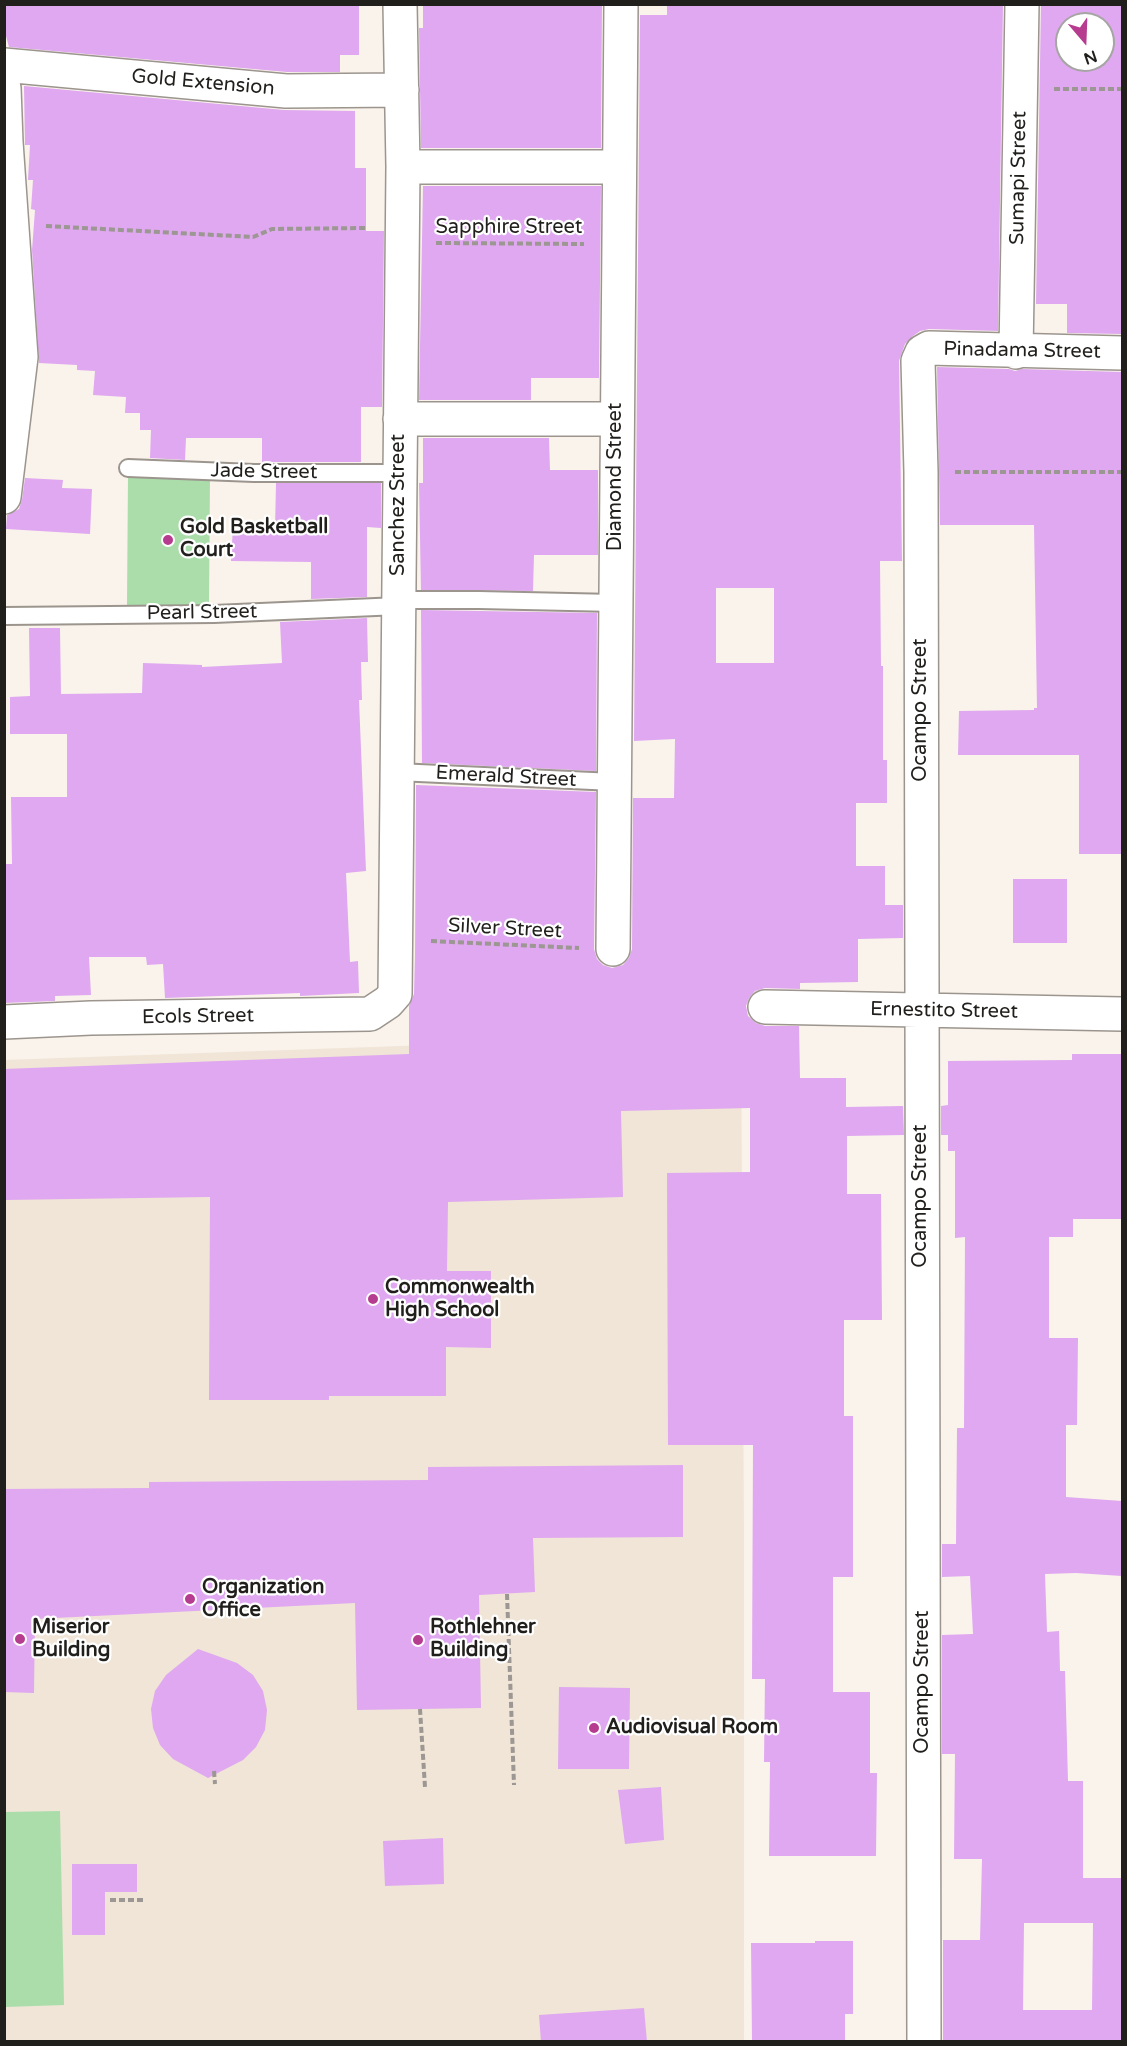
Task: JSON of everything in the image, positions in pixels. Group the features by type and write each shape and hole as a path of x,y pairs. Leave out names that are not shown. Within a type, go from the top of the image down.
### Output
{"street":[{"name":"Sanchez Street","path":"388,1002 395,994 396,939 403,167 400,4"},
{"name":"Diamond Street","path":"613,949 621,4"},
{"name":"Sumapi Street","path":"1016,352 1022,4"},
{"name":"Gold Extension","path":"4,65 286,91 402,90"},
{"path":"4,88 21,357 4,497"},
{"path":"403,167 619,167"},
{"name":"Pinadama Street","path":"921,352 929,348 1122,353"},
{"name":"Ocampo Street","path":"921,352 918,361 921,472 924,2042"},
{"path":"400,419 616,419"},
{"name":"Ecols Street","path":"4,1023 91,1018 358,1015 370,1014 388,1002"},
{"name":"Ernestito Street","path":"765,1007 1122,1014"}],"lane":[{"name":"Jade Street","path":"128,468 254,473 399,473"},
{"name":"Pearl Street","path":"4,616 214,614 479,600 615,603"},
{"name":"Emerald Street","path":"397,772 614,782"}],"path":[{"path":"1020,88 1122,89"},
{"name":"Sapphire Street","path":"12,224 253,237 272,229 618,244"},
{"path":"921,472 1122,472"},
{"name":"Silver Street","path":"396,939 613,949"},
{"path":"507,1594 514,1785"},
{"path":"420,1709 425,1787"},
{"path":"214,1771 215,1784"},
{"path":"110,1900 144,1900"}],"shaded area":[{"path":"741,1034 744,2041 5,2041 4,1060"}],"green space":[{"name":"Gold Basketball Court","path":"128,476 210,476 209,605 127,605"},
{"path":"60,1811 64,2005 5,2007 5,1812"}],"building":[{"path":"6,4 359,4 359,55 340,55 340,72 287,72 9,47 6,36"},
{"path":"423,4 602,4 601,148 421,148 419,28 423,28"},
{"path":"667,4 1003,4 998,331 929,329 920,331 905,344 899,361 902,561 880,561 883,760 887,760 887,803 856,803 856,866 885,866 885,905 903,905 903,938 858,939 858,982 800,983 800,989 765,988 755,991 746,1006 748,1016 756,1023 765,1026 799,1026 800,1078 846,1078 846,1107 903,1106 904,1135 847,1136 847,1194 881,1194 882,1320 844,1320 844,1416 853,1416 853,1577 833,1577 833,1692 870,1692 870,1773 877,1773 876,1856 769,1856 770,1762 764,1762 765,1679 752,1679 753,1445 668,1445 667,1173 750,1172 750,1108 621,1111 623,1197 448,1202 447,1271 491,1271 491,1348 446,1347 446,1396 329,1396 329,1400 209,1400 210,1197 5,1200 4,1069 409,1054 409,1006 414,994 415,956 416,785 596,792 594,949 597,959 603,965 612,968 623,965 629,958 632,949 633,798 674,798 675,739 634,741 640,15 667,15","holes":["716,588 774,588 774,663 716,663"]},
{"path":"1041,4 1122,4 1122,334 1067,333 1067,304 1036,304"},
{"path":"24,86 284,110 355,111 355,168 366,168 366,231 384,231 382,407 361,407 361,462 262,462 262,438 186,438 185,460 150,458 151,430 140,430 140,413 125,413 126,397 93,395 95,371 77,370 77,365 39,363 32,250 35,210 31,209 33,180 28,180 30,145 25,145"},
{"path":"423,186 601,186 599,378 531,378 531,400 419,400"},
{"path":"937,367 1015,371 1022,369 1122,372 1122,854 1079,854 1079,755 958,755 959,711 1034,710 1037,708 1034,525 940,525"},
{"path":"423,438 549,438 550,470 598,470 598,555 534,555 533,591 421,590 419,483 423,483"},
{"path":"25,478 63,480 62,488 92,489 90,534 6,529 7,515 19,509"},
{"path":"276,483 381,483 381,528 367,527 367,597 311,599 311,562 231,561 233,527 275,529"},
{"path":"421,610 597,613 596,771 422,763"},
{"path":"367,618 368,662 361,662 362,700 359,700 366,871 346,873 350,962 358,961 359,993 165,998 163,964 147,965 146,957 89,957 91,995 55,996 55,1001 4,1003 4,864 12,864 11,797 67,797 67,734 10,734 10,697 30,696 29,628 60,628 61,694 142,693 143,663 202,665 202,667 282,663 280,622"},
{"path":"1013,879 1067,879 1067,943 1013,943"},
{"path":"1072,1054 1122,1054 1122,1219 1073,1219 1073,1237 1049,1237 1049,1338 1078,1338 1077,1425 1066,1425 1066,1497 1122,1501 1122,1576 1076,1573 1045,1574 1047,1632 1059,1631 1060,1671 1065,1671 1068,1781 1083,1781 1083,1878 1122,1878 1122,2042 943,2042 943,1940 980,1940 982,1859 954,1859 955,1754 942,1754 942,1635 973,1634 970,1576 942,1577 942,1544 956,1544 957,1428 964,1428 965,1237 955,1238 955,1151 948,1151 948,1135 941,1135 941,1106 948,1105 948,1061 1072,1060","holes":["1024,1923 1093,1923 1092,2010 1023,2010"]},
{"path":"683,1465 683,1537 533,1538 535,1592 479,1595 481,1708 357,1710 355,1603 35,1619 34,1693 4,1692 4,1489 149,1488 149,1482 428,1480 428,1467"},
{"path":"198,1649 237,1663 253,1675 263,1691 267,1710 265,1730 256,1747 243,1760 208,1778 173,1759 160,1745 153,1728 151,1709 155,1691 166,1675"},
{"name":"Audiovisual Room","path":"559,1687 630,1688 629,1769 558,1769"},
{"path":"661,1787 664,1840 625,1844 618,1790"},
{"path":"443,1838 444,1884 385,1886 383,1841"},
{"path":"72,1864 137,1864 137,1892 105,1892 105,1935 72,1935"},
{"path":"815,1941 853,1941 853,2014 845,2014 845,2042 752,2042 751,1943 815,1943"},
{"path":"644,2008 647,2042 541,2042 539,2015"}],"place":[{"name":"Gold Basketball Court","path":"168,540"},
{"name":"Commonwealth High School","path":"373,1299"},
{"name":"Organization Office","path":"190,1599"},
{"name":"Miserior Building","path":"20,1639"},
{"name":"Rothlehner Building","path":"418,1640"},
{"name":"Audiovisual Room","path":"594,1728"}]}
